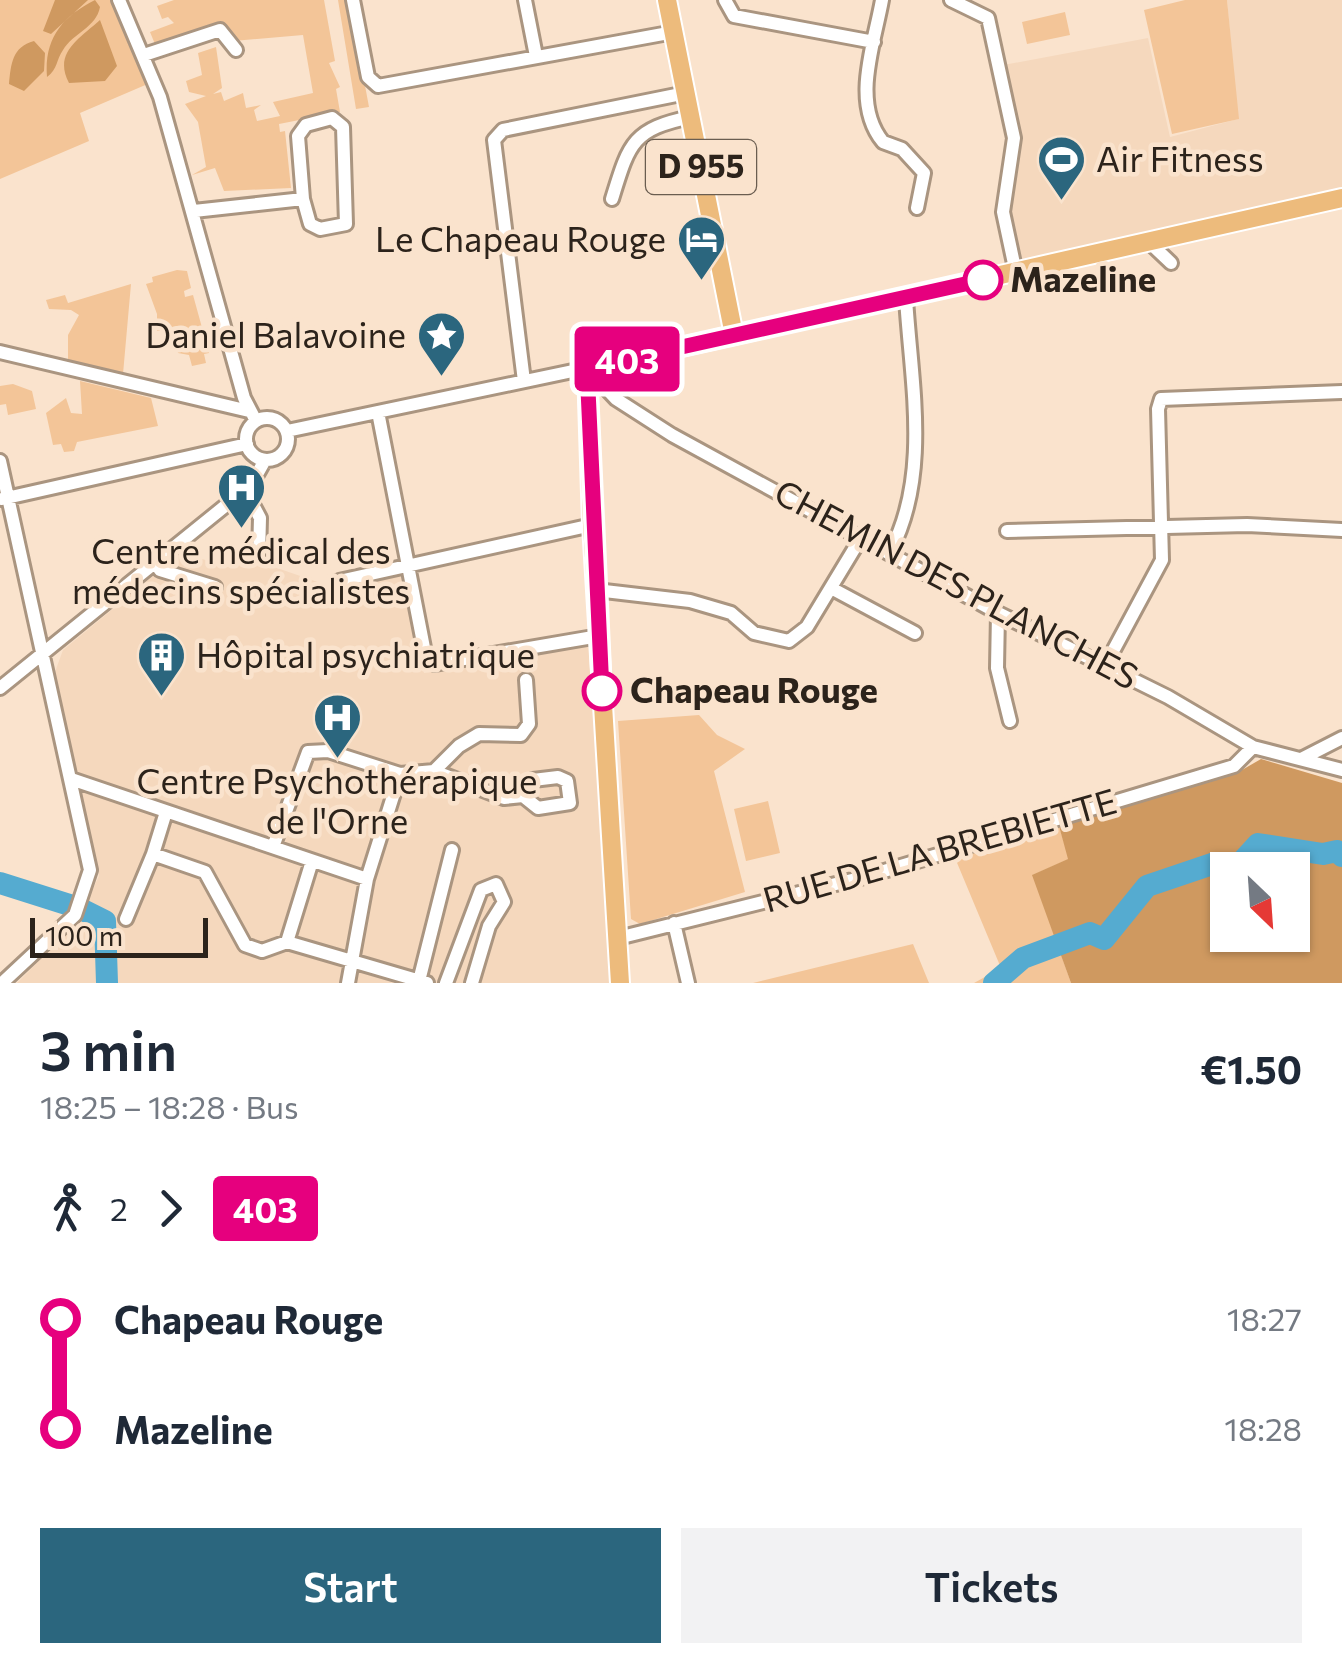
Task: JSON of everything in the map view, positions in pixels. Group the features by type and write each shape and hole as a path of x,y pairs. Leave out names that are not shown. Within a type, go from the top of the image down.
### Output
{"main road":[{"name":"D 955","path":"667,0 734,335"},
{"path":"620,983 592,525 587,368 1342,198"}],"street":[{"path":"119,0 144,55 194,211 252,416 247,444 265,460"},
{"path":"353,0 368,77 378,86 674,32"},
{"path":"525,0 536,56"},
{"path":"724,0 734,16 874,42"},
{"path":"882,0 866,111 883,142 902,149 924,173 917,208"},
{"path":"951,0 988,18 1014,138 1003,212 1016,273"},
{"path":"144,55 220,30 236,50"},
{"path":"524,381 494,140 503,130 686,94"},
{"path":"612,199 626,151 636,138 658,124 691,117"},
{"path":"332,118 343,127 346,224 320,229 310,224 303,199 298,136 306,125 332,118"},
{"path":"194,211 303,199"},
{"path":"1150,243 1172,263"},
{"path":"890,552 906,522 914,480 906,298"},
{"path":"0,352 272,418 287,431"},
{"path":"287,431 587,368"},
{"name":"CHEMIN DES PLANCHES","path":"587,368 616,399 672,434 998,613 1253,747 1342,770"},
{"path":"1105,666 1162,560 1158,409 1161,398 1342,392"},
{"path":"378,412 426,658 435,664 599,636"},
{"path":"0,688 245,490 265,460 284,452 287,431"},
{"path":"4,498 247,444"},
{"path":"0,461 4,498 90,870 75,916 2,983"},
{"path":"245,490 260,518 258,555"},
{"path":"339,582 592,525"},
{"path":"1008,531 1161,526 1342,530"},
{"path":"596,590 690,601 731,613 754,632 790,641 807,627 862,536"},
{"path":"155,563 160,570 215,588"},
{"path":"831,588 915,633"},
{"path":"998,613 997,668 1010,721"},
{"path":"434,771 459,746 479,734 521,734 529,724 526,680"},
{"path":"1300,759 1342,738"},
{"name":"RUE DE LA BREBIETTE","path":"618,938 864,878 1234,766 1253,747"},
{"path":"273,848 308,752 328,750 400,774 434,771 504,798 523,796"},
{"path":"348,983 368,879 400,774"},
{"path":"71,779 368,879"},
{"path":"126,919 166,812"},
{"path":"153,854 205,872 245,945 262,951 287,942 423,982 452,850"},
{"path":"287,942 312,860"},
{"path":"446,983 482,890 496,884 504,902 490,926 472,983"},
{"path":"674,923 688,983"}],"shaded area":[{"path":"0,0 111,0 150,83 80,113 89,141 0,179"},
{"path":"55,0 88,0 51,34 43,31"},
{"path":"95,0 100,7 98,14 67,44 47,77 48,52 57,31 73,14"},
{"path":"174,0 324,0 335,61 329,63 340,87 336,89 340,112 279,124 280,132 285,131 291,188 224,191 215,168 192,175 206,167 198,122 185,104 206,96 189,92 186,81 202,75 198,53 216,47 222,88 213,94 221,92 224,101 243,93 246,108 261,105 254,110 257,121 280,116 273,102 313,93 303,35 233,41 221,28 157,49 150,32 174,23 168,17 162,19 157,6"},
{"path":"338,0 349,0 369,107 356,109"},
{"path":"1185,0 1227,0 1239,119 1172,134 1144,10"},
{"path":"1227,0 1342,0 1342,198 1016,273 1003,212 1014,138 998,66 1148,38 1170,137 1238,119"},
{"path":"1065,12 1070,35 1027,44 1022,22"},
{"path":"100,20 117,66 105,81 69,83 66,55"},
{"path":"34,41 45,53 44,71 24,91 9,84 11,70 17,52"},
{"path":"187,271 191,288 184,291 185,297 193,295 209,353 204,354 206,363 192,366 189,355 178,353 175,338 170,339 175,331 157,331 157,314 146,284 153,282 152,277"},
{"path":"131,284 123,374 68,360 68,335 79,315 71,310 49,309 46,300 65,295 68,303"},
{"path":"80,381 151,398 158,426 77,442 74,451 64,452 61,444 53,445 46,413 66,398 71,413 82,414"},
{"path":"13,384 32,391 36,409 8,415 6,404 0,405 0,386"},
{"name":"Centre Psychothérapique de l'Orne","path":"188,547 199,558 228,567 234,553 332,587 401,572 424,673 593,641 612,983 107,983 105,921 83,910 99,876 55,672 63,650"},
{"path":"699,715 717,735 745,749 714,771 745,892 640,924 631,919 618,721"},
{"path":"1261,759 1342,783 1342,983 1071,983 1032,875 1068,859 1059,826 1235,774"},
{"path":"768,801 780,853 746,861 734,809"},
{"path":"1059,826 1069,859 1033,875 1071,983 974,983 1001,968 955,858"},
{"path":"82,917 101,926 99,983 17,983"},
{"path":"913,944 929,983 753,983"}],"waterway":[{"path":"994,983 1023,958 1090,933 1104,939 1147,886 1215,863 1236,868 1258,844 1323,854 1337,851 1342,856"},
{"path":"0,883 79,908 105,921 107,983"}],"bus line":[{"name":"403","path":"602,691 587,368 983,280"}],"place":[{"name":"Air Fitness","path":"1061,202"},
{"name":"Mazeline","path":"983,280"},
{"name":"Le Chapeau Rouge","path":"701,282"},
{"name":"Daniel Balavoine","path":"441,378"},
{"name":"Centre médical des médecins spécialistes","path":"241,530"},
{"name":"Chapeau Rouge","path":"602,691"},
{"name":"Hôpital psychiatrique","path":"161,698"},
{"name":"Centre Psychothérapique de l'Orne","path":"337,760"}]}
